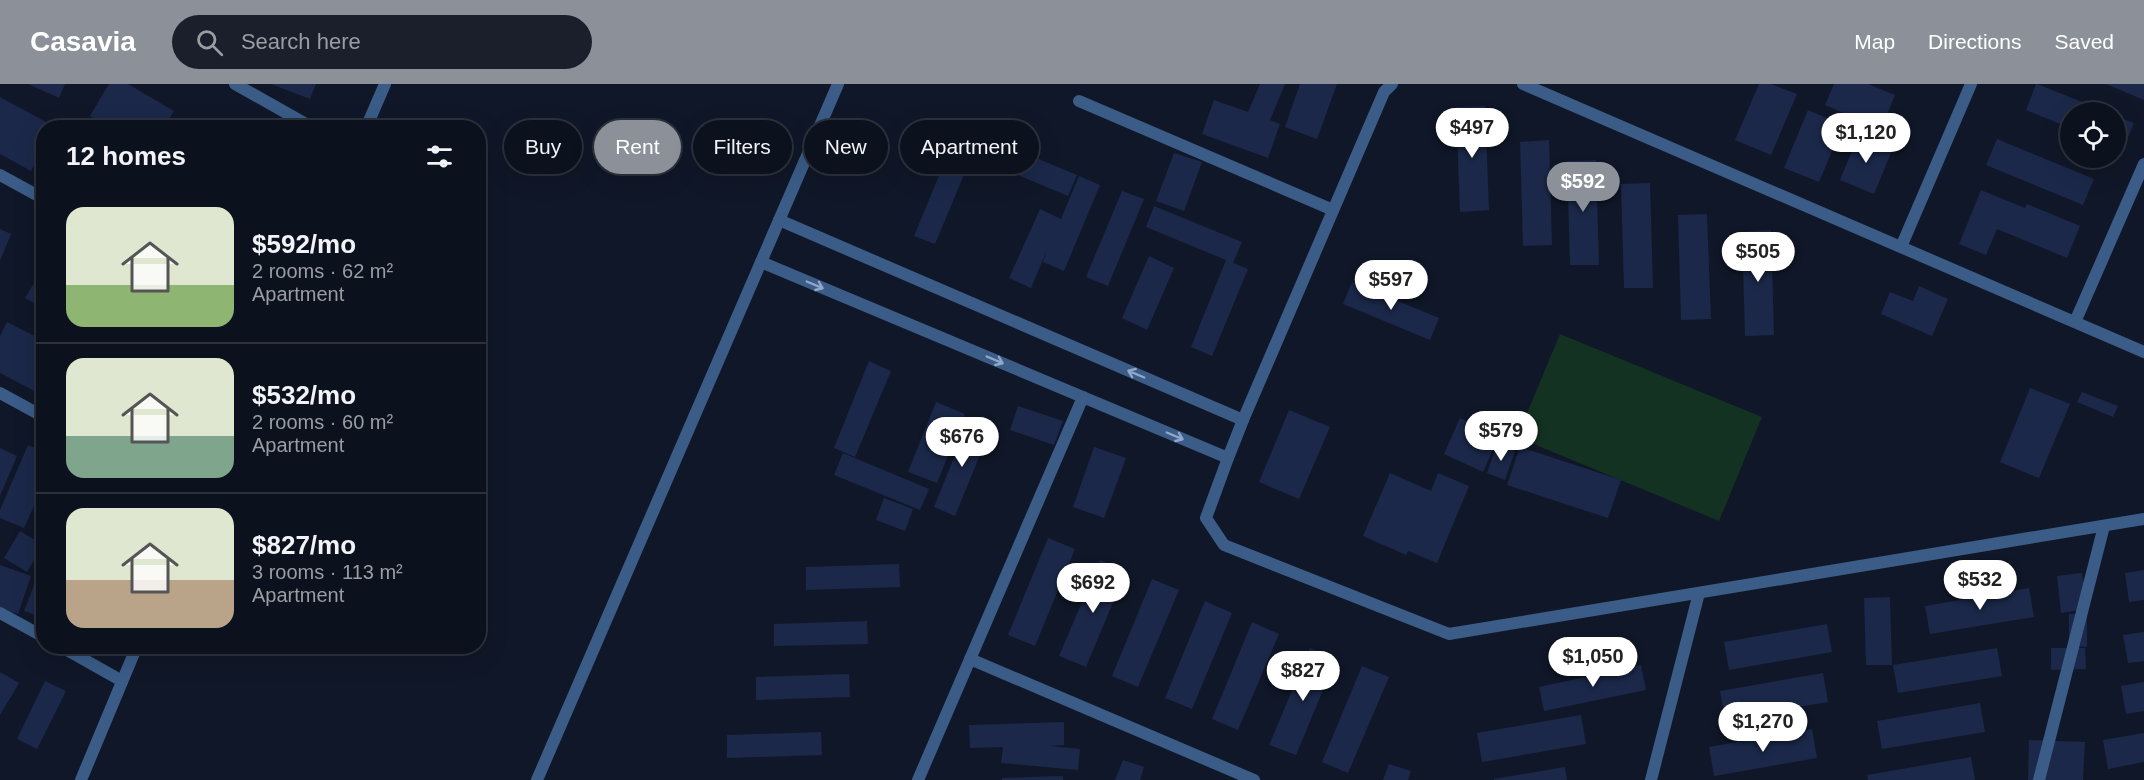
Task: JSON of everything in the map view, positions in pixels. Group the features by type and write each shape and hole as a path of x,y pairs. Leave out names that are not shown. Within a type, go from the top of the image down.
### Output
{"street":[{"path":"235,84 299,120"},
{"path":"369,120 385,84"},
{"path":"537,780 838,84"},
{"path":"1392,84 1384,92 1228,458 1206,518 1224,545 1449,634 2144,519"},
{"path":"1523,84 2144,352"},
{"path":"1901,247 1971,84"},
{"path":"1079,101 1334,210"},
{"path":"2075,322 2144,164"},
{"path":"0,175 36,195"},
{"path":"779,220 1244,420"},
{"path":"761,262 1228,458"},
{"path":"0,393 36,413"},
{"path":"918,780 1083,397"},
{"path":"2038,780 2104,526"},
{"path":"1651,780 1699,593"},
{"path":"0,613 36,633"},
{"path":"74,654 122,681"},
{"path":"81,780 134,654"},
{"path":"970,659 1254,780"}],"green space":[{"path":"1560,334 1762,417 1719,521 1517,437"}],"building":[{"path":"28,84 65,84 59,98"},
{"path":"109,84 128,84 174,111 169,120 96,120 90,116"},
{"path":"271,84 316,84 310,99"},
{"path":"1260,84 1285,84 1270,120 1280,124 1268,158 1202,134 1214,100 1248,112"},
{"path":"1300,84 1337,84 1317,139 1285,127"},
{"path":"1759,84 1771,84 1797,94 1771,155 1735,140"},
{"path":"1834,84 1868,84 1895,95 1881,129 1825,105"},
{"path":"2036,84 2082,102 2060,102 2060,124 2026,110"},
{"path":"2106,84 2144,84 2144,100"},
{"path":"0,97 42,120 36,120 36,162 31,171 0,154"},
{"path":"1485,106 1489,210 1460,212 1456,107"},
{"path":"1808,110 1843,125 1819,182 1784,168"},
{"path":"2126,120 2134,123 2126,143"},
{"path":"1859,134 1893,148 1874,194 1840,180"},
{"path":"1997,139 2060,165 2060,168 2067,168 2094,179 2083,205 1986,165"},
{"path":"1549,140 1552,245 1523,246 1520,142"},
{"path":"1174,153 1202,162 1184,211 1156,201"},
{"path":"1039,159 1077,175 1068,196 1015,174 1039,174"},
{"path":"1596,160 1599,265 1570,265 1567,161"},
{"path":"940,174 964,174 935,244 914,236"},
{"path":"1079,176 1100,185 1064,271 1043,262 1047,250 1031,288 1009,278 1040,209 1061,219"},
{"path":"1650,183 1653,288 1624,288 1621,184"},
{"path":"1981,190 2025,208 2027,204 2080,226 2067,258 1997,229 1986,255 1959,244"},
{"path":"1122,191 1144,199 1108,286 1086,277"},
{"path":"1154,206 1242,242 1233,263 1248,269 1212,356 1191,347 1226,260 1146,227"},
{"path":"1707,214 1711,319 1681,320 1678,215"},
{"path":"0,229 11,234 0,261"},
{"path":"1771,230 1774,335 1745,336 1742,232"},
{"path":"1149,256 1174,268 1147,330 1122,318"},
{"path":"36,279 36,304 25,298"},
{"path":"1352,282 1439,318 1430,340 1343,304"},
{"path":"1919,286 1948,299 1932,336 1881,314 1890,292 1913,301"},
{"path":"7,322 36,337 36,392 0,373 0,336"},
{"path":"869,361 891,371 855,457 834,448"},
{"path":"2030,388 2070,404 2039,478 2000,462"},
{"path":"2082,392 2118,406 2113,417 2077,402"},
{"path":"936,402 965,414 937,483 908,472"},
{"path":"1018,406 1063,421 1054,445 1010,430"},
{"path":"1289,410 1330,427 1299,499 1259,482"},
{"path":"1460,418 1499,436 1483,472 1444,454"},
{"path":"969,420 991,428 955,516 934,507"},
{"path":"1497,444 1515,451 1505,480 1487,473"},
{"path":"28,445 36,448 36,502 24,528 0,518 0,510"},
{"path":"1094,447 1126,458 1104,518 1073,507"},
{"path":"1520,447 1621,480 1608,518 1507,485"},
{"path":"0,448 17,456 0,496"},
{"path":"843,453 929,489 920,510 834,475"},
{"path":"1390,473 1431,491 1438,473 1469,486 1437,563 1408,551 1406,555 1363,536"},
{"path":"884,498 913,509 905,531 876,520"},
{"path":"20,531 36,541 36,557 27,572 4,558"},
{"path":"1048,538 1075,549 1035,646 1008,635"},
{"path":"1100,560 1126,571 1086,667 1059,656"},
{"path":"899,564 900,587 806,590 806,567"},
{"path":"0,565 31,576 18,614 0,608"},
{"path":"2144,570 2144,600 2129,602 2125,573"},
{"path":"2082,573 2087,609 2061,613 2057,576"},
{"path":"1152,579 1179,590 1138,687 1112,676"},
{"path":"36,580 36,615 24,611"},
{"path":"2029,588 2034,617 1930,634 1925,606"},
{"path":"1890,597 1892,665 1866,665 1864,598"},
{"path":"1205,601 1232,613 1192,709 1165,698"},
{"path":"2069,614 2087,614 2087,647 2069,646"},
{"path":"867,621 868,644 774,646 774,624"},
{"path":"1252,622 1279,634 1238,730 1212,719"},
{"path":"1827,624 1832,652 1729,670 1724,642"},
{"path":"2144,632 2144,661 2128,663 2123,635"},
{"path":"1310,648 1336,659 1296,755 1269,745"},
{"path":"1997,648 2002,676 1898,693 1893,665"},
{"path":"2051,648 2085,648 2086,669 2051,670"},
{"path":"1641,665 1646,690 1544,711 1539,687"},
{"path":"1362,666 1389,677 1348,773 1322,762"},
{"path":"0,672 19,683 0,715"},
{"path":"1823,673 1828,702 1725,719 1720,691"},
{"path":"849,674 850,697 756,700 756,677"},
{"path":"45,681 66,691 37,749 17,739"},
{"path":"2144,682 2144,711 2126,714 2121,686"},
{"path":"1980,703 1985,732 1882,749 1877,721"},
{"path":"1581,715 1586,744 1482,762 1477,733"},
{"path":"1064,722 1064,745 1050,746 1080,749 1078,770 1001,763 1003,747 970,748 969,725"},
{"path":"1812,729 1817,758 1714,776 1709,747"},
{"path":"821,732 822,755 727,758 727,735"},
{"path":"2144,733 2144,762 2108,769 2103,740"},
{"path":"2029,740 2085,742 2083,780 2028,780"},
{"path":"1971,757 1975,780 1868,780 1867,775"},
{"path":"1123,760 1144,767 1140,780 1115,780"},
{"path":"1389,764 1411,771 1408,780 1383,780"},
{"path":"1565,767 1567,780 1494,780 1494,779"},
{"path":"1063,776 1063,780 1002,780 1002,778"}]}
